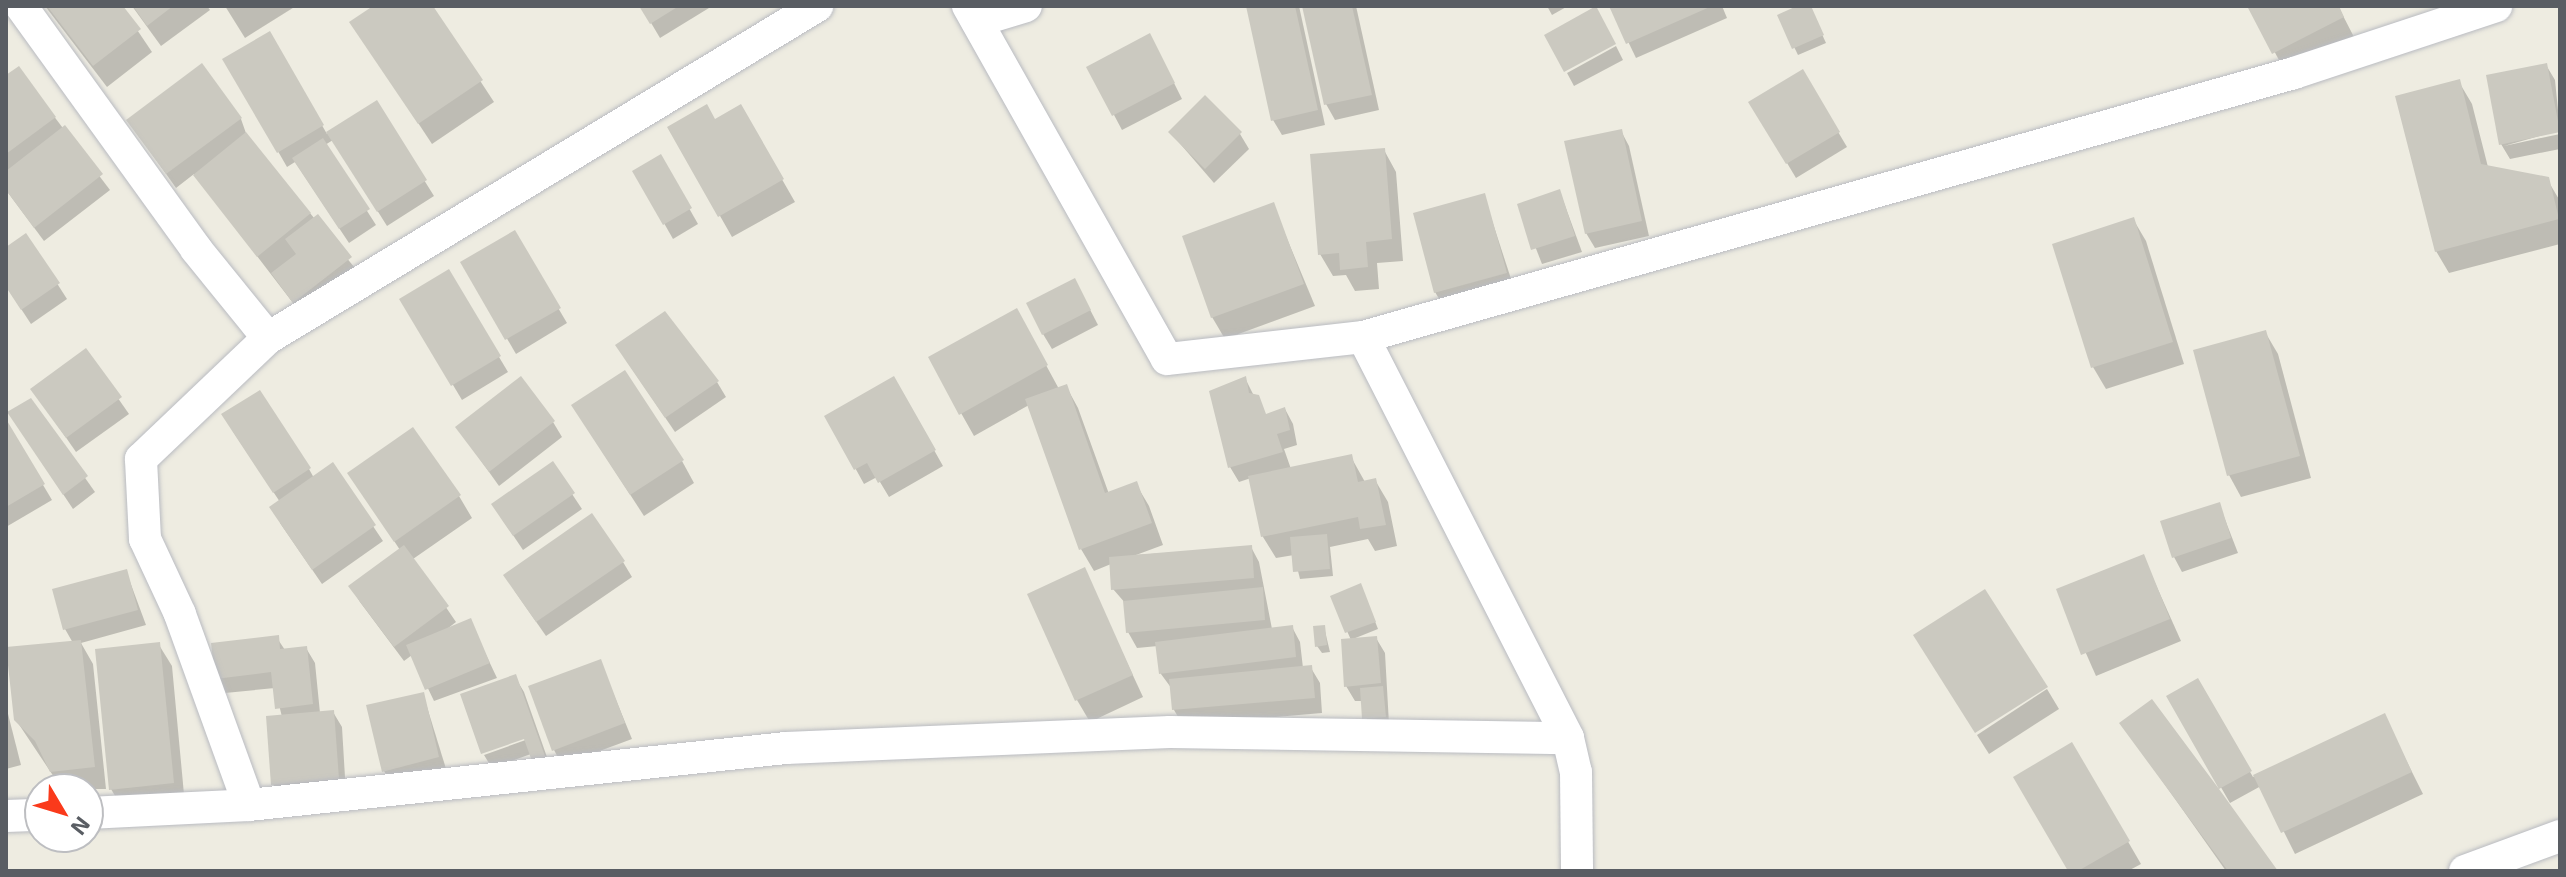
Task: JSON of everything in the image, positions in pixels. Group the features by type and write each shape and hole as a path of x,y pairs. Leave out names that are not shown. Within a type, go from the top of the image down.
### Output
{"street":[{"path":"21,6 196,249 268,338"},
{"path":"249,805 180,614 145,539 141,459 268,338 817,6"},
{"path":"1026,6 972,14 1167,359 1363,337 2294,73 2496,6"},
{"path":"1363,337 1568,738 1576,772 1577,871"},
{"path":"104,812 249,805 786,748 1170,732 1568,738"},
{"path":"2465,871 2560,836"}],"building":[{"path":"47,6 123,6 141,29 93,66"},
{"path":"133,6 173,6 147,26"},
{"path":"373,6 433,6 483,80 418,124 349,22"},
{"path":"639,6 679,6 650,24"},
{"path":"1246,6 1295,6 1318,110 1271,121"},
{"path":"1302,6 1352,6 1372,95 1324,105"},
{"path":"1596,6 1616,44 1564,72 1544,35"},
{"path":"1609,6 1712,6 1626,44"},
{"path":"1797,6 1811,6 1824,35 1792,49 1777,15"},
{"path":"2247,6 2339,6 2344,17 2272,54"},
{"path":"270,31 324,125 277,153 222,59"},
{"path":"1150,33 1175,83 1112,116 1086,67"},
{"path":"202,63 242,118 166,174 126,120"},
{"path":"2547,63 2560,132 2499,145 2486,75"},
{"path":"19,66 56,117 6,154 6,75"},
{"path":"1803,69 1840,132 1786,164 1748,102"},
{"path":"2460,79 2481,164 2549,177 2559,219 2435,252 2395,96"},
{"path":"1205,95 1242,132 1205,169 1168,132"},
{"path":"377,100 427,180 377,212 326,132"},
{"path":"707,104 715,119 741,104 784,179 718,217 667,127"},
{"path":"65,125 103,174 34,228 6,190 6,171"},
{"path":"1622,129 1642,221 1585,234 1564,141"},
{"path":"246,132 311,213 257,257 193,175"},
{"path":"323,138 370,209 339,229 292,158"},
{"path":"1385,148 1392,239 1366,242 1368,267 1340,270 1339,253 1318,255 1310,154"},
{"path":"661,154 692,208 663,225 632,171"},
{"path":"1560,189 1575,236 1531,250 1517,204"},
{"path":"1485,193 1507,273 1434,293 1413,213"},
{"path":"1274,202 1304,284 1211,318 1182,236"},
{"path":"318,214 352,257 293,303 271,273 296,254 285,239"},
{"path":"2134,217 2173,342 2091,368 2052,244"},
{"path":"515,230 561,308 505,340 460,262"},
{"path":"26,233 60,283 21,310 6,287 6,247"},
{"path":"449,269 501,356 451,386 399,299"},
{"path":"1075,278 1091,310 1042,335 1026,303"},
{"path":"1017,308 1048,365 959,415 928,357"},
{"path":"665,311 719,381 665,418 615,345"},
{"path":"2266,330 2300,456 2227,476 2193,350"},
{"path":"86,348 122,397 66,438 30,389"},
{"path":"625,370 684,460 630,495 571,405"},
{"path":"521,376 555,421 489,472 455,427"},
{"path":"894,376 936,450 878,483 867,463 854,470 824,416"},
{"path":"1246,376 1249,393 1259,395 1266,414 1285,407 1290,430 1277,434 1283,452 1228,468 1209,391"},
{"path":"1067,384 1105,493 1137,481 1152,523 1079,550 1025,399"},
{"path":"260,390 311,468 273,493 221,414"},
{"path":"31,398 88,476 63,495 7,412"},
{"path":"6,419 45,484 6,507"},
{"path":"413,427 461,495 394,542 347,473"},
{"path":"1352,454 1358,482 1376,478 1386,525 1360,529 1358,517 1261,537 1248,476"},
{"path":"553,461 575,493 513,536 491,504"},
{"path":"333,462 376,525 312,570 269,507"},
{"path":"2220,502 2231,538 2172,558 2160,521"},
{"path":"592,513 625,561 536,622 503,575"},
{"path":"1327,534 1330,569 1293,572 1290,537"},
{"path":"404,545 449,606 394,647 348,586"},
{"path":"1252,545 1254,578 1111,590 1109,557"},
{"path":"2144,554 2170,619 2081,655 2056,589"},
{"path":"1085,567 1133,675 1075,701 1027,594"},
{"path":"127,569 138,610 63,630 52,589"},
{"path":"1361,583 1376,622 1345,633 1330,596"},
{"path":"1263,587 1265,620 1126,633 1123,601"},
{"path":"1985,589 2048,687 1975,733 1913,635"},
{"path":"471,618 490,663 425,690 406,645"},
{"path":"1293,625 1296,657 1159,674 1155,642"},
{"path":"1325,625 1327,645 1315,647 1313,626"},
{"path":"279,635 280,649 307,646 313,704 275,709 271,672 215,679 211,643"},
{"path":"1377,636 1381,683 1344,687 1341,639"},
{"path":"81,640 95,767 50,772 35,741 14,720 6,647"},
{"path":"160,642 174,783 109,790 95,649"},
{"path":"601,659 625,723 552,751 528,686"},
{"path":"1312,665 1315,698 1172,710 1169,679"},
{"path":"516,674 546,759 533,764 524,739 481,754 460,694"},
{"path":"2198,678 2252,771 2219,789 2166,696"},
{"path":"1383,686 1386,717 1362,719 1360,688"},
{"path":"424,692 439,757 382,772 366,705"},
{"path":"2152,699 2278,871 2228,871 2119,723"},
{"path":"334,710 339,779 271,785 266,716"},
{"path":"2385,713 2412,772 2281,833 2253,775"},
{"path":"2072,742 2130,841 2078,871 2068,871 2013,777"}]}
